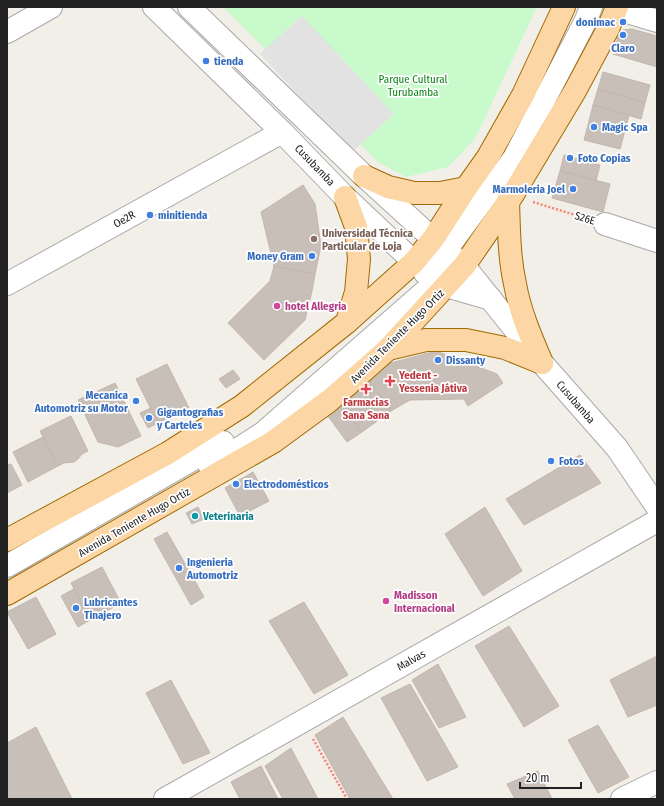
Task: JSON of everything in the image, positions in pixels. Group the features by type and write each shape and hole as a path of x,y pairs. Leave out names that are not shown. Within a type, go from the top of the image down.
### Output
{"main road":[{"name":"Avenida Teniente Hugo Ortiz","path":"7,540 168,453 242,406 346,323 431,275 450,253 466,188 488,157 523,95 564,7"},
{"name":"Avenida Teniente Hugo Ortiz","path":"7,594 273,442 329,401 388,349 431,275 450,253 510,198 575,91 608,29 613,8"},
{"path":"364,176 388,187 414,193 440,193 466,188"},
{"path":"345,197 356,227 359,260 356,292 346,323"},
{"path":"510,198 509,243 515,284 526,324 542,363"},
{"path":"388,349 426,340 466,340 505,348 542,363"}],"street":[{"path":"7,32 51,7"},
{"name":"Cusubamba","path":"154,7 282,132 345,197 431,275 491,299"},
{"name":"Cusubamba","path":"189,7 364,176 450,253 491,299 542,363 617,448 657,507"},
{"path":"450,253 514,158 586,20 591,7"},
{"path":"450,253 525,165 599,26 613,8 657,21"},
{"name":"Oe2R","path":"7,284 282,132"},
{"name":"S26E","path":"605,224 657,241"},
{"path":"7,566 211,450 255,422 431,275"},
{"path":"7,582 218,462 263,433 431,275"},
{"name":"Malvas","path":"165,799 657,521"},
{"path":"622,799 657,782"}],"path":[{"name":"S26E","path":"510,198 605,224"},
{"path":"303,721 346,798"}],"green space":[{"name":"Parque Cultural Turubamba","path":"223,7 537,7 475,139 448,167 406,177 378,162"}],"shaded area":[{"path":"302,16 394,114 352,152 260,54"}],"building":[{"path":"632,29 657,36 657,67 613,54 618,37 623,30"},
{"path":"603,72 650,85 645,103 598,89"},
{"path":"598,89 645,103 641,119 593,105"},
{"path":"593,105 629,115 624,134 588,125"},
{"path":"588,125 624,134 620,149 584,140"},
{"path":"564,155 600,165 596,181 560,171"},
{"path":"560,171 610,184 603,212 552,198"},
{"path":"303,185 315,204 321,246 315,274 274,266 261,212"},
{"name":"hotel Allegria","path":"274,266 315,274 305,320 264,360 228,323 270,281"},
{"path":"436,351 497,374 503,383 468,406 464,399 410,400 391,411 369,380 387,364"},
{"path":"167,364 189,408 158,423 136,379"},
{"path":"233,370 240,379 226,388 219,379"},
{"path":"369,380 391,411 362,432 340,401"},
{"path":"115,383 141,436 118,447 98,442 78,400"},
{"path":"340,401 362,432 347,442 325,412"},
{"name":"Gigantografias y Carteles","path":"151,408 158,423 148,428 140,413"},
{"path":"71,416 88,451 82,454 74,462 64,463 58,466 40,431"},
{"path":"43,437 58,466 28,482 13,452"},
{"path":"580,455 601,483 524,525 506,499"},
{"path":"11,464 22,485 7,493 7,465"},
{"path":"253,472 269,501 240,516 225,488"},
{"name":"Veterinaria","path":"198,507 204,519 192,524 186,513"},
{"path":"485,507 522,571 483,596 445,534"},
{"name":"Ingenieria Automotriz","path":"167,532 204,597 191,605 154,539"},
{"path":"102,567 121,603 90,620 71,583"},
{"name":"Lubricantes Tinajero","path":"74,589 90,620 78,627 61,596"},
{"path":"36,597 56,634 28,649 7,612"},
{"path":"304,602 348,675 314,694 269,621"},
{"path":"509,626 559,706 524,727 475,646"},
{"path":"657,656 657,705 628,717 610,680"},
{"path":"438,664 466,717 439,728 412,680"},
{"path":"171,680 210,753 183,764 146,693"},
{"path":"410,684 458,767 427,781 381,698"},
{"path":"343,717 393,799 350,799 315,735"},
{"path":"598,725 629,777 598,793 568,740"},
{"path":"36,727 72,799 7,799 7,743"},
{"path":"291,748 318,799 283,799 265,766"},
{"path":"261,766 278,799 240,799 231,782"},
{"path":"538,771 552,799 515,799 507,784"}],"place":[{"name":"donimac","path":"623,22"},
{"name":"Claro","path":"623,35"},
{"name":"tienda","path":"206,61"},
{"name":"Magic Spa","path":"594,127"},
{"name":"Foto Copias","path":"570,158"},
{"name":"Marmoleria Joel","path":"573,189"},
{"name":"minitienda","path":"150,215"},
{"name":"Universidad Técnica Particular de Loja","path":"314,239"},
{"name":"Money Gram","path":"312,256"},
{"name":"hotel Allegria","path":"277,306"},
{"name":"Dissanty","path":"438,360"},
{"name":"Yedent - Yessenia Játiva","path":"390,381"},
{"name":"Farmacias Sana Sana","path":"366,389"},
{"name":"Mecanica Automotriz su Motor","path":"136,401"},
{"name":"Gigantografias y Carteles","path":"149,418"},
{"name":"Fotos","path":"551,461"},
{"name":"Electrodomésticos","path":"236,484"},
{"name":"Veterinaria","path":"195,516"},
{"name":"Ingenieria Automotriz","path":"179,568"},
{"name":"Madisson Internacional","path":"386,601"},
{"name":"Lubricantes Tinajero","path":"76,608"}]}
